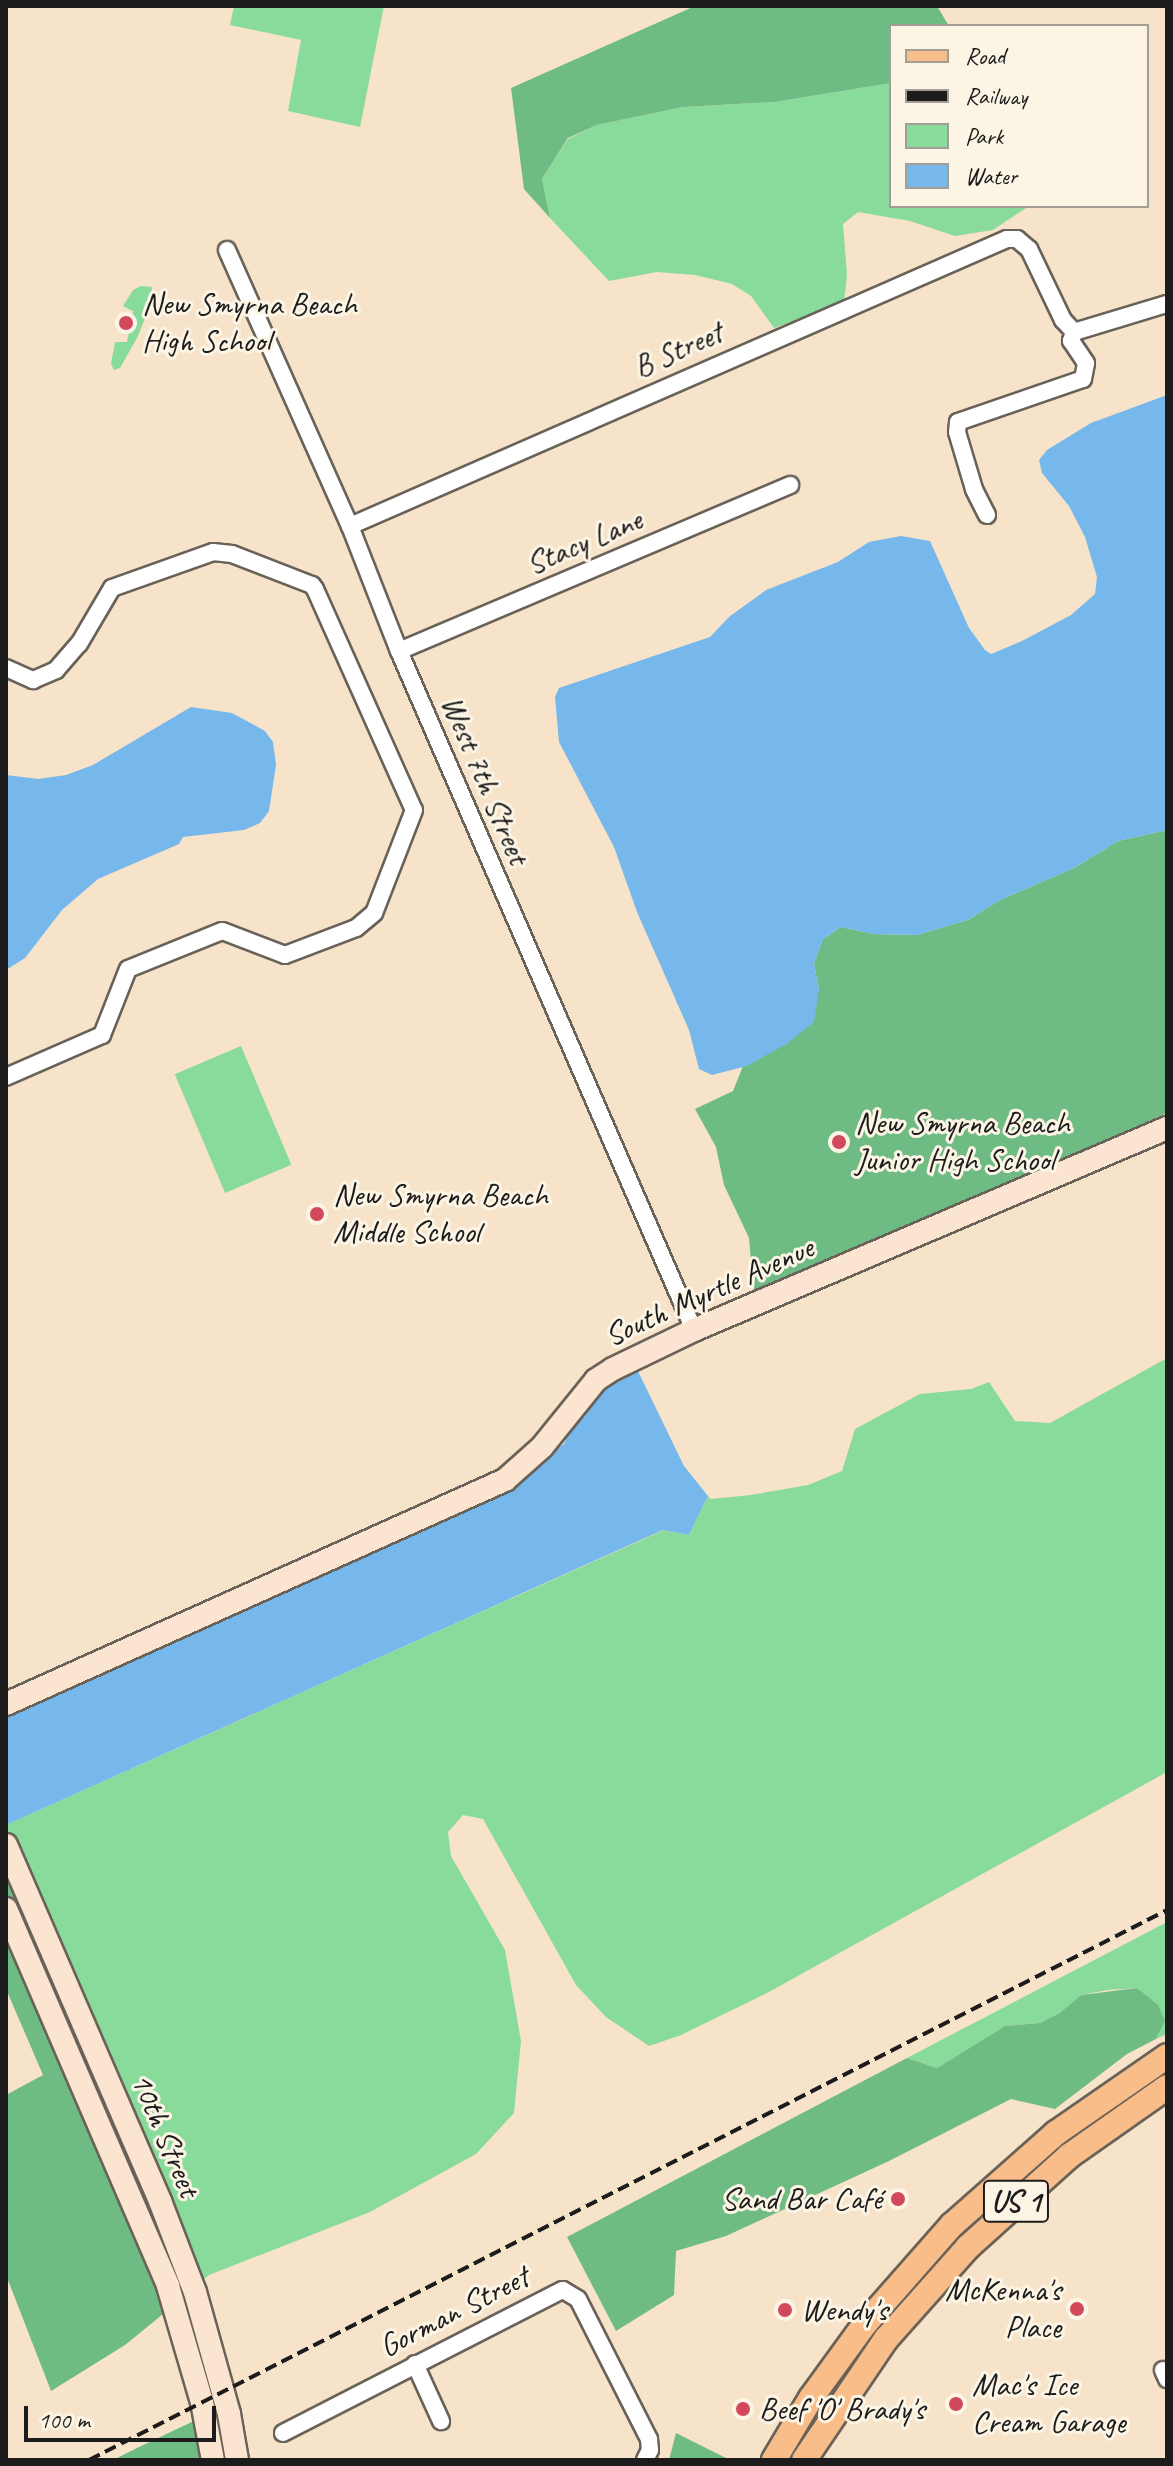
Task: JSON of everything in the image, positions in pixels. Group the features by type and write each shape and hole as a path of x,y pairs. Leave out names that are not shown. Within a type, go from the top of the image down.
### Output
{"main road":[{"name":"US 1","path":"774,2460 811,2398 864,2325 952,2225 1056,2133 1167,2056"},
{"name":"US 1","path":"804,2460 886,2339 968,2247 1069,2156 1167,2087"}],"street":[{"name":"B Street","path":"350,526 990,244 1017,239 1029,249 1063,320 1074,332"},
{"name":"West 7th Street","path":"227,250 350,526 399,651 694,1330"},
{"path":"987,515 974,489 957,432 958,422 1083,379 1086,363 1071,341 1074,332 1167,304"},
{"name":"Stacy Lane","path":"399,651 790,485"},
{"path":"6,668 33,680 45,676 69,659 112,588 213,552 232,554 312,585 319,594 414,810 374,913 356,928 285,955 222,931 128,969 102,1035 6,1077"},
{"name":"South Myrtle Avenue","path":"6,1704 505,1480 542,1447 596,1380 694,1330 1167,1128"},
{"name":"10th Street","path":"6,1845 160,2201 208,2335 236,2456"},
{"name":"10th Street","path":"6,1909 168,2286 186,2345 213,2458"},
{"path":"1056,2133 1069,2156"},
{"name":"Gorman Street","path":"283,2433 563,2290 578,2299 649,2439 650,2450 645,2460"},
{"path":"864,2325 886,2339"},
{"path":"186,2345 208,2335"},
{"path":"415,2364 441,2421"},
{"path":"811,2398 834,2412"},
{"path":"213,2458 236,2456"}],"green space":[{"path":"234,6 384,6 360,127 288,111 301,40 230,25"},
{"path":"695,6 937,6 948,24 889,24 889,83 775,102 683,107 597,125 568,138 542,179 550,218 524,189 511,88"},
{"path":"889,83 889,208 1026,208 993,230 955,236 910,221 858,212 843,224 847,275 844,303 774,328 751,296 732,284 695,275 657,272 609,281 550,218 542,179 568,139 597,125 683,107 775,102"},
{"path":"141,286 152,287 150,306 137,338 120,368 114,370 111,364 115,342 127,342 133,311 123,306 133,290"},
{"path":"1167,830 1167,1113 754,1295 749,1238 724,1185 716,1147 695,1109 733,1091 743,1066 788,1043 819,989 814,964 823,939 841,927 874,934 917,935 968,920 1000,900 1074,868 1118,841"},
{"path":"241,1046 291,1165 225,1193 175,1074"},
{"path":"1167,1358 1167,1772 767,1993 681,2035 649,2046 606,2017 576,1985 483,1819 463,1815 448,1832 451,1856 505,1950 521,2041 514,2113 476,2154 370,2212 209,2275 199,2283 6,1825 664,1530 689,1535 708,1496 711,1499 751,1495 808,1485 842,1471 855,1429 920,1394 971,1389 989,1382 1015,1421 1050,1423"},
{"path":"6,1863 188,2293 180,2299 6,1891"},
{"path":"1167,1922 1167,2034 1156,2039 1165,2021 1138,1988 1108,1990 1081,1995 1061,2013 1040,2023 1005,2026 937,2068 907,2058"},
{"path":"6,1926 168,2310 125,2345 51,2391 6,2275 6,2095 43,2075 6,1989"},
{"path":"1137,1988 1158,2005 1165,2021 1156,2039 1127,2054 1055,2109 1011,2099 889,2161 726,2236 676,2251 674,2295 616,2331 567,2237 907,2058 937,2068 1005,2026 1040,2023 1060,2013 1081,1995"},
{"path":"198,2419 206,2460 113,2460 137,2448"},
{"path":"676,2433 730,2460 669,2460"}],"water":[{"path":"1167,395 1167,830 1118,841 1074,868 1000,900 968,920 917,935 874,934 841,927 823,939 814,964 819,989 814,1022 788,1043 747,1066 712,1075 699,1069 689,1030 637,912 614,847 559,742 555,697 559,688 710,637 729,617 766,590 838,562 869,542 901,536 930,541 969,628 985,650 991,654 1022,641 1071,615 1095,594 1097,577 1085,537 1069,506 1042,473 1039,460 1047,450 1091,423"},
{"path":"191,707 232,713 265,731 273,742 276,765 269,811 260,823 244,830 183,837 179,844 98,879 62,910 25,958 6,970 6,775 38,779 66,775 93,765"},
{"path":"635,1365 684,1466 708,1496 689,1535 663,1530 6,1825 6,1712 531,1466 564,1444 578,1414 602,1385"}],"railway":[{"path":"89,2460 1167,1910"}],"place":[{"name":"New Smyrna Beach High School","path":"126,323"},
{"name":"New Smyrna Beach Junior High School","path":"839,1142"},
{"name":"New Smyrna Beach Middle School","path":"317,1214"},
{"name":"Sand Bar Café","path":"898,2199"},
{"name":"McKenna's Place","path":"1077,2309"},
{"name":"Wendy's","path":"785,2310"},
{"name":"Mac's Ice Cream Garage","path":"956,2404"},
{"name":"Beef 'O' Brady's","path":"743,2409"}]}
